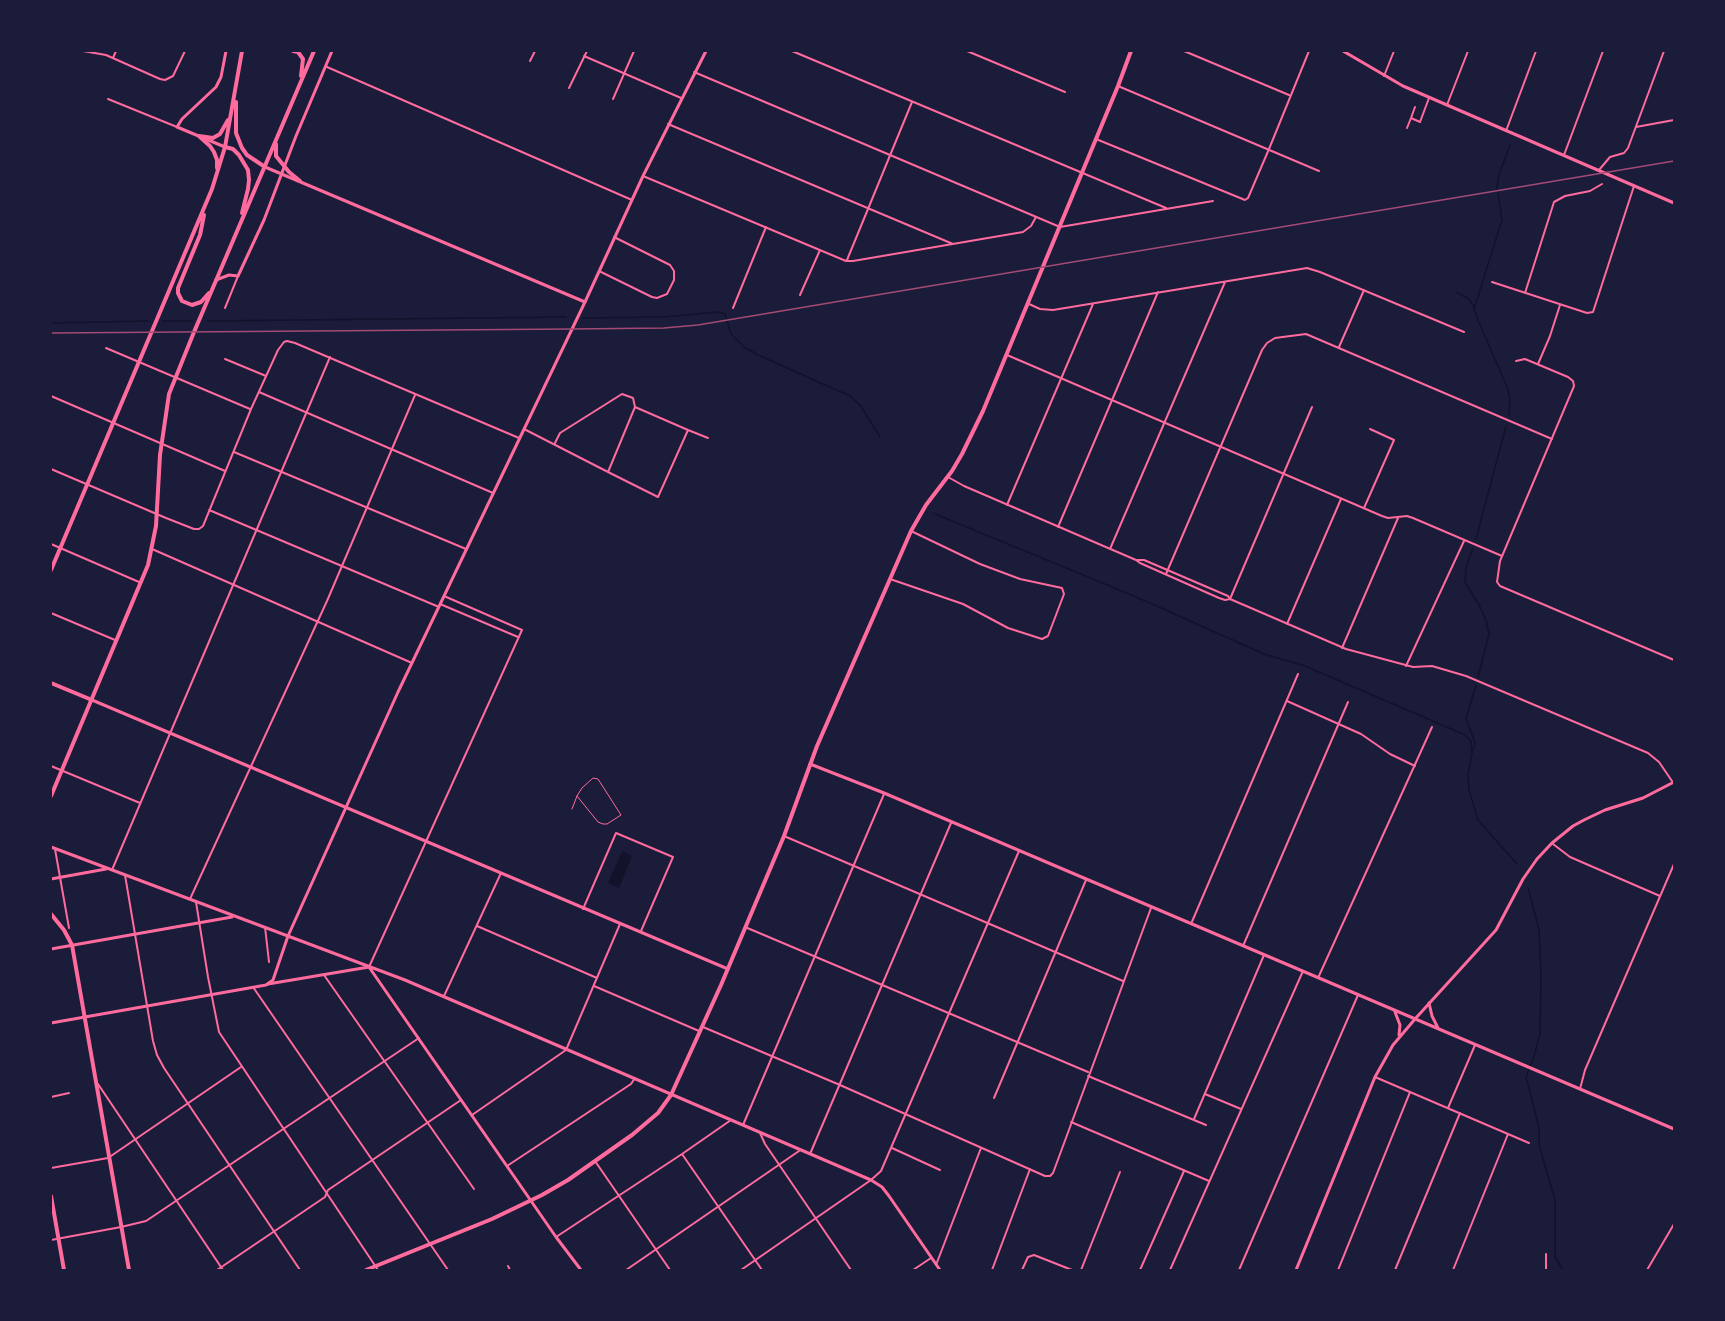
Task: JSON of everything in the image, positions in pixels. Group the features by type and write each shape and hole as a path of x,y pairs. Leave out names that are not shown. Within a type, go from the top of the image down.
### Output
{"main road":[{"path":"226,51 221,77 216,87 182,119 177,128 233,149 244,162 249,180 239,226"},
{"path":"51,570 207,203 225,147 244,51"},
{"path":"293,51 298,52 303,59 300,83"},
{"path":"51,796 141,583 152,549 162,444 169,394 175,377 314,51"},
{"path":"207,203 200,235 178,288 180,298 187,304 196,305 205,299 216,280 228,274 238,276 264,220 332,51"},
{"path":"266,984 274,977 288,936 393,700 668,124 706,51"},
{"path":"366,1270 376,1268 532,1201 567,1180 644,1126 658,1113 671,1095 728,969 784,836 810,764 910,531 962,454 1007,355 1131,51"},
{"path":"1343,51 1384,76 1430,98 1674,203"},
{"path":"238,78 236,133 247,155 265,167 585,302"},
{"path":"199,136 213,138 220,134 232,111"},
{"path":"199,136 214,152 217,160 217,174"},
{"path":"276,142 276,156 300,182"},
{"path":"51,683 728,969"},
{"path":"810,764 1674,1129"},
{"path":"1296,1270 1375,1077 1388,1053 1429,1003 1496,930 1523,879 1544,850 1573,826 1593,815 1643,798 1674,783"},
{"path":"53,848 444,996 871,1180 882,1187 889,1196 940,1270"},
{"path":"51,879 110,869"},
{"path":"51,914 72,945 129,1270"},
{"path":"51,949 235,916"},
{"path":"51,1023 369,967"},
{"path":"369,967 581,1270"},
{"path":"1429,1003 1438,1029"},
{"path":"1394,1011 1400,1025 1399,1038"},
{"path":"51,1196 64,1270"}],"street":[{"path":"83,51 113,58 160,79 168,79 173,75 185,51"},
{"path":"113,58 116,51"},
{"path":"530,61 535,51"},
{"path":"569,88 587,51"},
{"path":"613,99 634,51"},
{"path":"792,51 1166,208"},
{"path":"968,51 1065,92"},
{"path":"1184,51 1290,96"},
{"path":"1096,139 1245,200 1248,198 1309,51"},
{"path":"1384,76 1394,51"},
{"path":"1448,105 1468,51"},
{"path":"1506,130 1536,51"},
{"path":"1564,155 1603,51"},
{"path":"1599,170 1610,157 1626,151 1664,51"},
{"path":"584,56 681,98"},
{"path":"325,66 632,200"},
{"path":"694,72 1060,226 1213,201"},
{"path":"1118,86 1319,171"},
{"path":"1411,118 1419,122 1430,98"},
{"path":"108,99 177,128"},
{"path":"846,261 912,102"},
{"path":"1407,128 1415,107"},
{"path":"1636,127 1674,120"},
{"path":"668,124 955,244"},
{"path":"643,176 846,261 1023,232 1031,226 1036,216"},
{"path":"1525,293 1554,202 1565,196 1590,191 1602,184"},
{"path":"1492,282 1587,313 1593,312 1634,186"},
{"path":"732,308 766,227"},
{"path":"599,271 652,297 665,295 674,280 674,270 670,265 614,237"},
{"path":"800,295 820,250"},
{"path":"1029,304 1038,309 1048,310 1307,268 1464,332"},
{"path":"225,308 238,276"},
{"path":"1110,549 1225,281"},
{"path":"1339,347 1364,290"},
{"path":"1058,527 1158,292"},
{"path":"1007,505 1094,303"},
{"path":"1538,364 1560,304"},
{"path":"1166,572 1262,350 1271,339 1303,333 1552,439"},
{"path":"51,469 198,529 202,526 251,409 278,350 284,342 295,342 520,438"},
{"path":"106,348 251,409"},
{"path":"1007,355 1388,518 1413,518 1502,556"},
{"path":"110,869 330,357"},
{"path":"225,359 266,376"},
{"path":"1516,361 1525,359 1568,377 1574,383 1574,389 1502,556 1496,580 1498,584 1674,660"},
{"path":"259,392 493,494"},
{"path":"190,899 318,622 416,394"},
{"path":"554,444 560,433 622,394 633,398 635,406 608,472"},
{"path":"51,396 225,471"},
{"path":"635,406 708,438"},
{"path":"1230,600 1312,407"},
{"path":"524,429 658,497 688,430"},
{"path":"1364,508 1394,440 1371,429"},
{"path":"234,452 466,549"},
{"path":"948,477 1007,505 1166,572 1219,598 1230,600 1342,648 1406,666 1416,668 1432,666 1463,675 1643,751 1656,759 1674,783"},
{"path":"1287,624 1341,498"},
{"path":"209,510 519,637"},
{"path":"1342,648 1398,517"},
{"path":"890,579 963,603 1008,628 1042,639 1047,638 1064,594 1062,588 1000,572 910,531"},
{"path":"1406,666 1464,541"},
{"path":"51,544 141,583"},
{"path":"152,549 412,663"},
{"path":"369,967 522,630 444,596"},
{"path":"51,613 117,641"},
{"path":"1191,924 1298,674"},
{"path":"1287,701 1361,734 1390,754 1415,766"},
{"path":"1243,946 1348,702"},
{"path":"1318,978 1432,728"},
{"path":"51,766 140,803"},
{"path":"743,1125 884,794"},
{"path":"810,1154 951,822"},
{"path":"584,909 616,833 673,856 640,933"},
{"path":"784,836 1124,981"},
{"path":"1552,843 1570,857 1660,896"},
{"path":"53,848 69,928"},
{"path":"741,1270 881,1171 1019,851"},
{"path":"1580,1089 1585,1070 1674,864"},
{"path":"444,996 501,873"},
{"path":"125,875 155,1049 164,1068 300,1270"},
{"path":"994,1098 1086,880"},
{"path":"196,902 219,1032 376,1268"},
{"path":"594,986 840,1085 1046,1176 1051,1175 1150,908"},
{"path":"472,1115 567,1049 620,924"},
{"path":"477,926 597,978"},
{"path":"265,927 269,962"},
{"path":"745,927 1206,1125"},
{"path":"1194,1119 1264,955"},
{"path":"1170,1270 1303,971"},
{"path":"324,975 474,1189"},
{"path":"253,987 448,1270"},
{"path":"1239,1270 1358,995"},
{"path":"51,1240 146,1221 419,1038"},
{"path":"1448,1108 1475,1045"},
{"path":"51,1168 108,1158 242,1067"},
{"path":"1375,1077 1529,1143"},
{"path":"507,1166 631,1084 634,1078"},
{"path":"96,1082 222,1269"},
{"path":"1338,1270 1410,1092"},
{"path":"51,1097 69,1094"},
{"path":"1205,1094 1241,1109"},
{"path":"217,1270 222,1269 325,1197 328,1190 461,1100"},
{"path":"1395,1270 1460,1113"},
{"path":"556,1237 682,1155 731,1120"},
{"path":"1071,1122 1209,1181"},
{"path":"760,1133 765,1144 851,1270"},
{"path":"1452,1270 1508,1134"},
{"path":"892,1148 940,1170"},
{"path":"936,1265 981,1148"},
{"path":"626,1270 800,1150"},
{"path":"682,1155 762,1270"},
{"path":"595,1161 670,1270"},
{"path":"992,1270 1030,1169"},
{"path":"1140,1270 1185,1170"},
{"path":"1081,1270 1120,1172"},
{"path":"1647,1270 1674,1224"},
{"path":"1546,1254 1546,1270"},
{"path":"1022,1270 1028,1257 1034,1255 1072,1270"},
{"path":"913,1270 931,1258"},
{"path":"508,1266 510,1270"}],"lane":[{"path":"572,809 577,796 582,788 593,778 598,779 621,815 607,824 598,822 577,796"}],"shaded area":[{"path":"622,851 632,856 619,888 608,883"}],"waterway":[{"path":"1474,309 1502,220 1497,187 1510,145"},
{"path":"1456,292 1469,299 1473,305 1508,389 1509,415"},
{"path":"583,318 663,317 718,312 725,314 731,334 744,347 850,396 860,405 880,437"},
{"path":"208,321 566,317"},
{"path":"51,323 148,321"},
{"path":"163,321 192,321"},
{"path":"1476,539 1506,426"},
{"path":"933,513 1141,599 1264,654 1305,666 1465,735 1471,741 1469,790 1478,820 1517,864"},
{"path":"1473,549 1466,567 1465,582 1480,607 1489,634 1478,677"},
{"path":"1473,750 1475,743 1466,718 1476,686"},
{"path":"1528,888 1539,930 1541,975 1540,1034 1526,1077 1539,1128 1539,1145 1555,1200 1555,1257 1563,1270"}],"railway":[{"path":"51,333 664,328 698,325 1674,161"}]}
